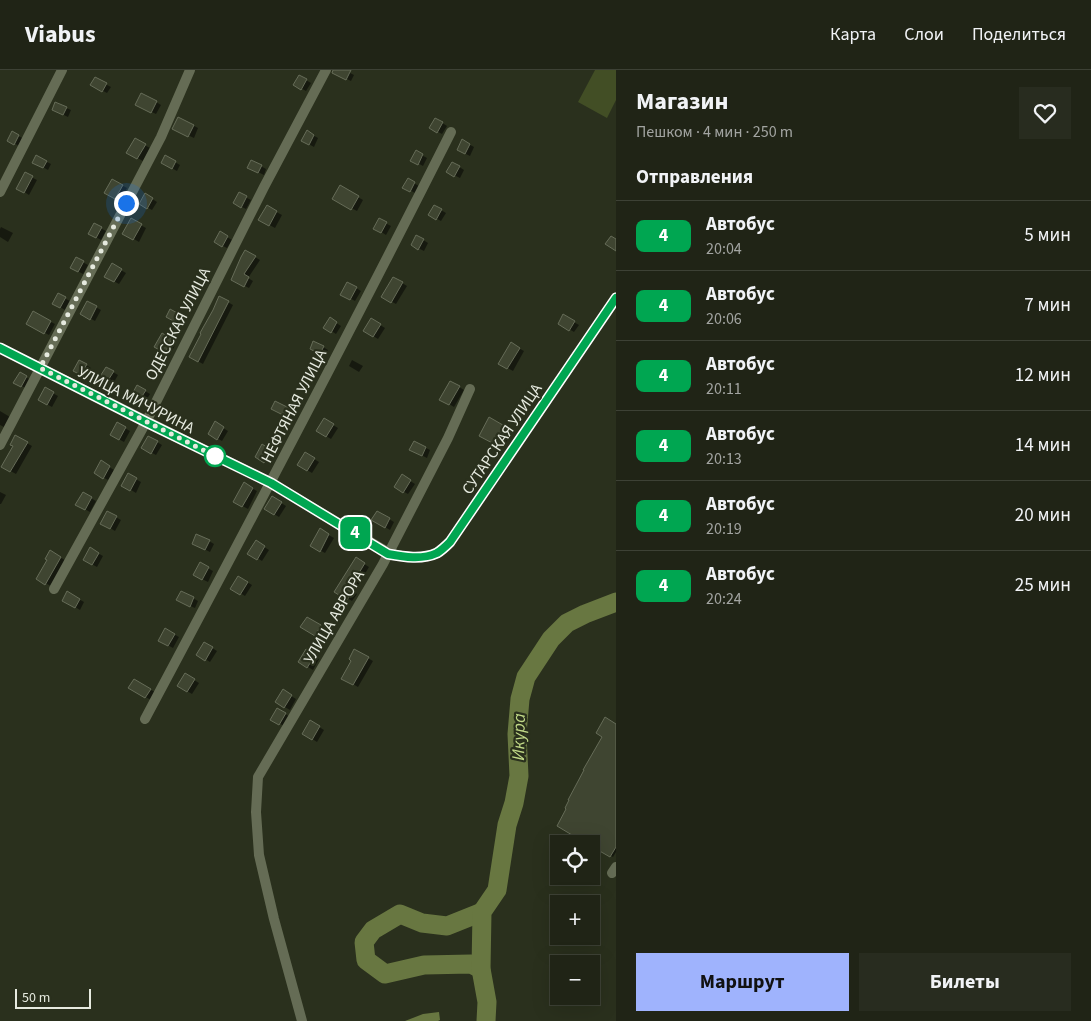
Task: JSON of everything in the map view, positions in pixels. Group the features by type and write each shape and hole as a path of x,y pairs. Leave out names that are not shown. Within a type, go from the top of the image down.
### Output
{"street":[{"path":"0,192 62,70"},
{"path":"0,445 161,137 190,70"},
{"name":"ОДЕССКАЯ УЛИЦА","path":"54,589 146,422 264,187 326,70"},
{"name":"НЕФТЯНАЯ УЛИЦА","path":"145,719 271,483 451,132"},
{"name":"СУТАРСКАЯ УЛИЦА","path":"388,554 403,557 427,557 439,552 450,542 616,298"},
{"name":"УЛИЦА МИЧУРИНА","path":"0,348 271,483 388,554"},
{"name":"УЛИЦА АВРОРА","path":"302,1021 274,919 259,855 256,812 258,777 388,554 448,438 470,389"}],"shaded area":[{"path":"595,70 616,70 616,100 607,118 578,102"},
{"path":"439,1012 440,1020 438,1021 405,1021 423,1014"}],"building":[{"path":"333,70 351,70 346,80 332,73"},
{"path":"299,75 307,79 301,90 293,85"},
{"path":"95,77 107,83 102,92 90,85"},
{"path":"141,93 157,101 151,113 135,105"},
{"path":"55,102 67,107 63,115 52,110"},
{"path":"178,117 194,125 188,137 172,129"},
{"path":"435,118 443,122 437,133 429,128"},
{"path":"307,130 314,135 309,145 301,141"},
{"path":"12,131 19,135 14,145 7,141"},
{"path":"135,138 146,144 137,159 126,153"},
{"path":"462,139 470,144 465,154 457,150"},
{"path":"416,150 423,154 418,165 410,161"},
{"path":"36,155 47,161 43,168 32,163"},
{"path":"165,155 176,161 172,169 161,163"},
{"path":"251,160 262,165 258,173 247,168"},
{"path":"452,162 460,166 454,177 446,172"},
{"path":"25,172 33,176 24,193 16,189"},
{"path":"408,178 415,182 410,192 402,188"},
{"path":"112,179 123,185 115,199 104,193"},
{"path":"340,185 359,196 351,210 332,199"},
{"path":"239,192 247,196 241,208 233,203"},
{"path":"145,193 153,198 147,209 139,204"},
{"path":"267,205 277,211 269,226 258,220"},
{"path":"434,205 442,209 436,220 428,215"},
{"path":"131,218 142,224 133,240 122,234"},
{"path":"379,218 387,222 381,233 373,229"},
{"path":"94,223 102,227 96,238 88,234"},
{"path":"220,231 228,236 222,247 214,242"},
{"path":"416,235 424,239 418,250 411,245"},
{"path":"611,236 616,239 616,251 605,244"},
{"path":"245,250 256,256 244,274 249,277 244,287 231,280"},
{"path":"76,257 84,261 78,272 70,268"},
{"path":"112,263 122,269 114,282 104,277"},
{"path":"393,277 403,282 391,303 381,297"},
{"path":"347,282 357,287 350,300 340,295"},
{"path":"58,293 66,297 60,308 52,304"},
{"path":"219,296 229,301 198,362 189,357"},
{"path":"87,301 97,306 90,320 80,314"},
{"path":"170,309 181,315 177,323 166,317"},
{"path":"33,311 51,321 44,334 26,324"},
{"path":"563,314 575,321 569,331 558,324"},
{"path":"330,317 337,322 331,333 323,328"},
{"path":"371,318 381,324 373,337 363,331"},
{"path":"162,333 172,339 165,353 154,347"},
{"path":"313,341 324,346 320,354 310,349"},
{"path":"511,342 520,348 507,369 498,364"},
{"path":"79,360 87,364 81,375 73,371"},
{"path":"106,367 114,371 107,382 99,378"},
{"path":"20,372 27,376 21,387 13,383"},
{"path":"450,381 460,386 449,405 439,400"},
{"path":"137,385 146,390 139,401 131,396"},
{"path":"45,387 54,392 47,405 38,400"},
{"path":"275,401 291,409 287,417 271,409"},
{"path":"489,417 508,428 498,446 479,436"},
{"path":"324,418 334,424 326,437 316,431"},
{"path":"215,421 224,427 217,440 208,434"},
{"path":"117,422 126,427 119,440 110,435"},
{"path":"15,435 28,442 10,472 1,467 13,446 10,445"},
{"path":"148,436 158,441 151,454 141,448"},
{"path":"414,441 426,447 422,456 409,450"},
{"path":"262,444 271,450 264,463 255,457"},
{"path":"305,452 315,458 307,471 297,465"},
{"path":"101,460 110,466 103,479 94,473"},
{"path":"128,473 137,478 130,491 121,486"},
{"path":"402,474 411,480 403,493 394,487"},
{"path":"244,482 253,488 242,507 233,502"},
{"path":"83,492 92,497 85,510 75,505"},
{"path":"272,496 282,502 274,515 264,509"},
{"path":"107,511 117,516 110,529 100,524"},
{"path":"377,511 390,518 385,528 371,520"},
{"path":"320,528 329,534 320,552 310,546"},
{"path":"196,534 210,540 205,550 192,544"},
{"path":"256,540 265,546 257,560 247,554"},
{"path":"90,547 99,553 92,565 83,560"},
{"path":"50,550 61,557 45,585 36,579 47,560 45,559"},
{"path":"356,557 365,563 350,588 353,590 347,600 334,592"},
{"path":"200,562 209,567 202,580 193,575"},
{"path":"238,576 248,582 240,595 230,589"},
{"path":"67,591 80,599 75,608 62,601"},
{"path":"181,591 194,597 190,607 176,600"},
{"path":"307,617 321,625 315,636 300,627"},
{"path":"165,628 175,634 168,646 158,641"},
{"path":"204,642 213,647 205,661 196,655"},
{"path":"306,649 315,655 307,668 298,662"},
{"path":"354,649 369,657 353,685 341,679 351,661 349,659"},
{"path":"185,673 195,679 187,692 177,686"},
{"path":"134,679 151,689 145,698 128,688"},
{"path":"283,689 292,695 284,708 275,702"},
{"path":"277,708 286,713 279,725 270,720"},
{"path":"605,717 616,724 616,847 610,857 600,851 600,835 572,835 557,826 583,770 602,737 596,733"},
{"path":"310,720 320,726 312,740 302,734"}],"waterway":[{"name":"Икура","path":"486,1021 487,1002 481,969 482,912 497,890 507,825 514,803 519,776 517,734 520,699 526,677 551,639 567,623 616,602"},
{"name":"Икура","path":"481,969 471,964 424,965 385,974 366,960 364,942 373,930 400,914 422,923 447,926 482,912"}],"bus line":[{"name":"4","path":"0,348 271,483 388,554 403,557 427,557 439,552 450,542 616,298"}],"route":[{"path":"126,203 40,368 217,457 215,456"}]}
